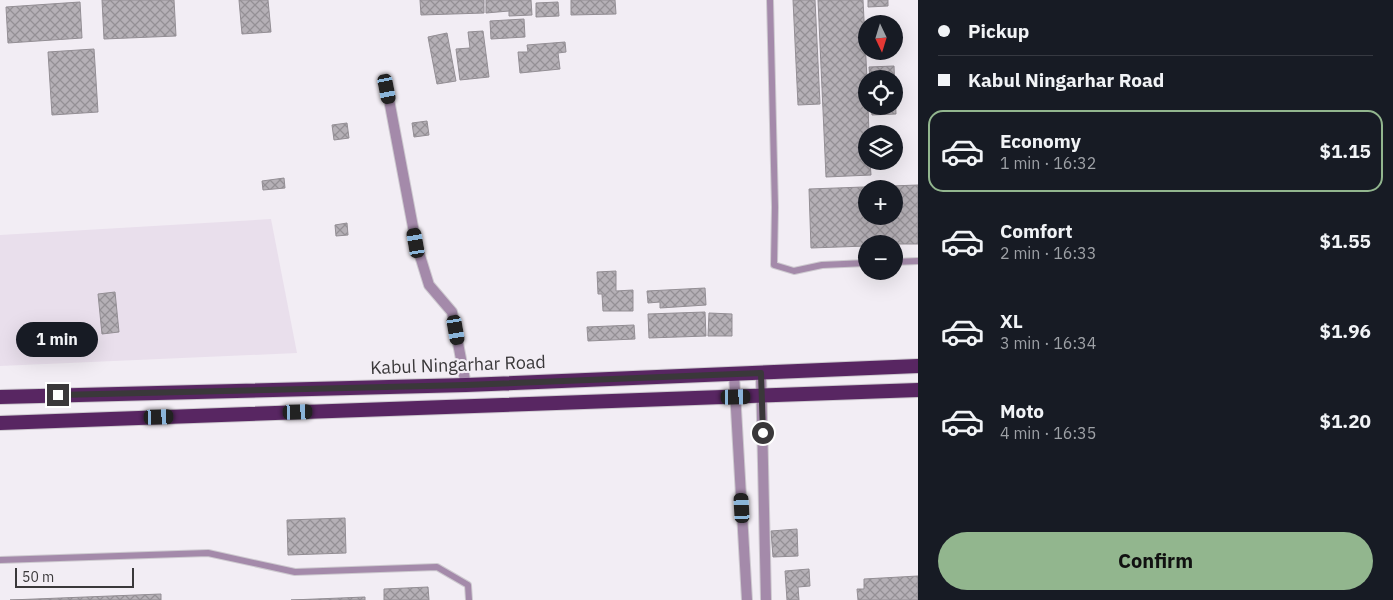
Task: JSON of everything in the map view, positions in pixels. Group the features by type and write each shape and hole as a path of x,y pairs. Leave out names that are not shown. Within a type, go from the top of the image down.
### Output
{"highway":[{"name":"Kabul Ningarhar Road","path":"0,397 466,385 918,366"},
{"path":"0,423 918,390"}],"street":[{"path":"387,89 416,243 429,285 452,312 466,385"},
{"path":"761,373 766,600"},
{"path":"734,374 747,600"}],"lane":[{"path":"770,0 775,208 774,266 794,272 822,265 858,263"},
{"path":"903,262 918,261"},
{"path":"0,560 208,553 295,572 437,568 468,585 469,600"}],"shaded area":[{"path":"271,219 297,353 0,366 0,235"}],"building":[{"path":"102,0 174,0 176,36 104,39"},
{"path":"239,0 268,0 271,32 242,34"},
{"path":"420,0 484,0 484,13 421,15"},
{"path":"486,0 531,0 532,15 509,16 509,11 486,13"},
{"path":"571,0 615,0 616,14 571,15"},
{"path":"793,0 815,0 820,104 798,105"},
{"path":"818,0 863,0 864,15 858,15 858,60 866,60 867,70 858,70 858,115 868,115 869,125 858,125 858,170 871,170 871,175 826,177"},
{"path":"868,0 888,0 888,6 868,7"},
{"path":"80,2 82,38 8,43 6,7"},
{"path":"558,2 559,16 536,17 536,3"},
{"path":"524,19 525,37 491,39 490,21"},
{"path":"483,31 489,77 460,80 456,49 470,48 468,32"},
{"path":"447,33 456,81 437,84 428,37"},
{"path":"565,42 566,52 558,53 560,69 520,73 518,52 528,52 527,45"},
{"path":"94,49 98,112 52,115 48,52"},
{"path":"894,66 894,70 869,70 869,67"},
{"path":"427,121 429,135 414,137 412,123"},
{"path":"347,123 349,138 334,140 332,125"},
{"path":"284,178 285,188 263,190 262,181"},
{"path":"918,185 918,244 903,244 903,235 858,235 858,246 811,248 809,189 858,187 858,225 903,225 903,186"},
{"path":"347,223 348,235 336,236 335,225"},
{"path":"616,271 616,291 633,290 633,311 603,311 602,294 598,294 597,272"},
{"path":"705,288 706,305 660,308 660,302 648,303 647,291"},
{"path":"115,292 119,332 102,334 98,294"},
{"path":"705,312 706,336 649,338 648,314"},
{"path":"709,313 732,314 732,336 708,336"},
{"path":"634,325 635,339 588,341 587,327"},
{"path":"345,518 346,553 288,555 287,520"},
{"path":"797,529 798,556 773,557 771,531"},
{"path":"809,569 810,586 798,587 799,600 787,600 785,571"},
{"path":"918,576 918,600 858,600 857,589 864,589 864,579"},
{"path":"428,587 429,600 384,600 384,589"},
{"path":"161,594 161,600 10,600"},
{"path":"365,597 365,600 291,600"}],"route":[{"path":"58,395 466,385 761,373 763,433"}]}
